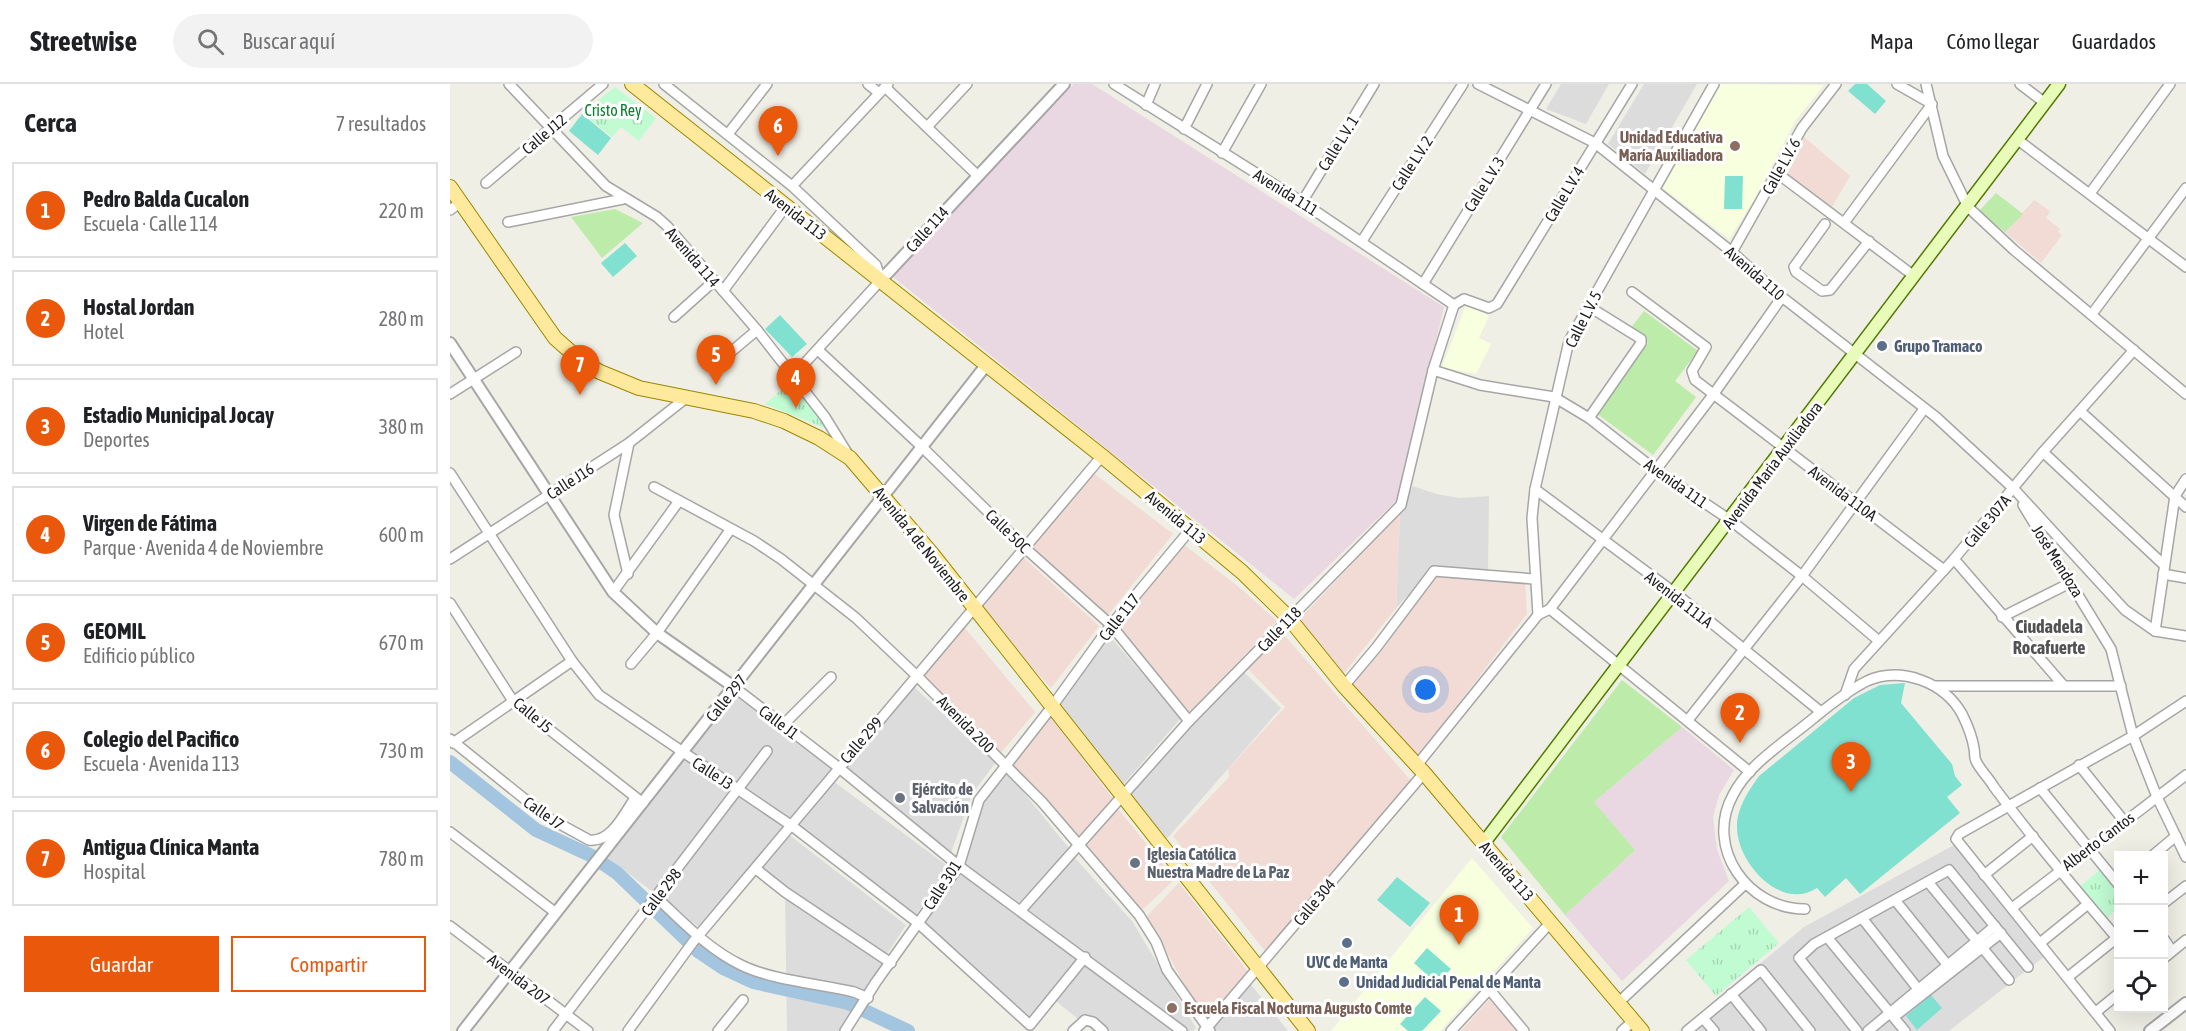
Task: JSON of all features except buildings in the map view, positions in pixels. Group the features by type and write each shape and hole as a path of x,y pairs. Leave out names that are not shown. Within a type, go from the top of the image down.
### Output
{"main road":[{"name":"Avenida 113","path":"632,84 987,364 1242,572 1289,618 1344,686 1420,769 1638,1026"},
{"name":"Avenida Maria Auxiliadora","path":"1483,844 1675,594 2059,84"},
{"name":"Avenida 4 de Noviembre","path":"450,187 456,206 555,338 600,372 619,381 686,398 754,411 784,421 819,438 850,458 975,610 1308,1031"}],"street":[{"name":"Avenida 114","path":"509,84 606,186 623,199 657,217 757,330 825,417 850,458"},
{"name":"Calle J12","path":"486,183 603,84"},
{"path":"664,84 792,186 876,265 881,280"},
{"path":"728,134 767,84"},
{"path":"868,84 884,88 977,175"},
{"path":"927,127 967,84"},
{"name":"Calle 114","path":"793,376 977,175 1064,84"},
{"name":"Avenida 111","path":"1114,84 1302,202 1454,305"},
{"path":"1146,105 1155,84"},
{"path":"1184,129 1207,84"},
{"path":"1222,153 1261,84"},
{"name":"Calle L.V. 1","path":"1302,202 1374,84"},
{"name":"Calle L.V. 2","path":"1362,241 1463,84"},
{"name":"Avenida 110","path":"1478,84 1595,143 1732,252 1782,297 1924,409 2014,489"},
{"name":"Calle L.V. 3","path":"1423,284 1546,84"},
{"name":"Calle L.V. 4","path":"1454,305 1464,299 1489,308 1497,304 1632,84"},
{"name":"Calle L.V. 5","path":"1538,615 1532,518 1535,489 1554,397 1569,341 1714,84"},
{"name":"Calle L.V. 6","path":"1732,252 1802,128 1836,84"},
{"path":"1897,84 1932,104"},
{"path":"1926,84 1943,156 1968,207 2014,250 2186,394"},
{"path":"2020,84 2045,103"},
{"path":"2091,192 2170,84"},
{"path":"792,186 884,88"},
{"path":"1844,223 1932,104"},
{"path":"2018,140 2091,192 2147,239 2186,267"},
{"path":"1777,173 1914,276"},
{"path":"2092,314 2186,188"},
{"path":"508,222 623,199"},
{"path":"723,291 786,206"},
{"path":"1825,224 1794,267 1796,272 1822,291 1830,290 1869,240"},
{"path":"674,317 714,281"},
{"name":"Avenida 110A","path":"1632,292 1706,347 1692,371 1693,376 1713,394 1944,570"},
{"path":"1538,615 1550,609 1713,394 1782,297"},
{"name":"Calle 118","path":"1021,910 1189,721 1401,506 1433,370 1454,305"},
{"path":"1588,306 1641,339 1641,343 1589,418"},
{"path":"720,362 757,330"},
{"name":"Calle J1","path":"450,343 614,592 657,633 734,687 838,767 958,866 1085,957 1182,1031"},
{"name":"Calle 50C","path":"818,350 921,446 1025,548 1111,625 1189,721"},
{"name":"Calle 307A","path":"1845,695 1854,669 1954,559 2043,452 2134,350"},
{"path":"450,394 516,352"},
{"name":"Calle 297","path":"463,1031 559,910 639,800 683,753 987,364"},
{"path":"1433,370 1480,385 1554,397"},
{"name":"Avenida 111","path":"1554,397 1589,418 1654,469 1730,520 1802,576 1879,641"},
{"name":"Calle J16","path":"450,559 629,442 686,398"},
{"path":"1688,720 1742,648 1802,576 1924,409"},
{"path":"2079,411 2186,507"},
{"path":"628,574 614,515 629,442"},
{"path":"2043,452 2164,569 2186,578"},
{"name":"Calle 299","path":"628,1031 696,939 792,826 838,767 975,610 1102,456"},
{"name":"Calle J3","path":"450,473 572,661 598,695 792,826 918,922 1030,1025 1085,957"},
{"path":"2155,631 2175,496 2186,479"},
{"name":"Avenida 200","path":"654,487 754,541 814,584 917,676 1006,764 1080,845 1139,915 1156,942 1167,970 1207,1030"},
{"name":"Avenida 111A","path":"1535,489 1675,594 1821,712"},
{"path":"2014,489 2125,610 2155,631 2186,636"},
{"name":"José Mendoza","path":"2014,489 2111,650 2133,736 2157,797 2185,851"},
{"path":"614,592 679,501"},
{"path":"631,664 657,633 730,530"},
{"name":"Calle 117","path":"1052,708 1111,625 1190,530"},
{"path":"1954,559 2063,685"},
{"path":"1344,686 1434,571 1534,579"},
{"path":"2002,617 2070,583"},
{"name":"Calle J5","path":"450,603 513,701 639,800"},
{"path":"1550,609 1750,772"},
{"name":"Calle 304","path":"1207,1030 1420,769 1538,615"},
{"path":"451,741 572,661"},
{"path":"1805,909 1772,904 1758,896 1745,884 1730,861 1724,827 1733,794 1750,772 1821,712 1867,681 1887,676 1919,679 1946,693 1961,713 1972,739 1975,759 2008,806 2114,933"},
{"path":"783,725 831,677"},
{"path":"1936,686 2121,686"},
{"path":"2110,1031 1956,841 1956,837 2133,736 2186,701"},
{"name":"Calle 301","path":"848,1027 958,866 979,800 1052,708"},
{"name":"Calle J7","path":"451,741 547,817 589,840 596,841 608,835 639,800"},
{"name":"Calle 298","path":"553,1031 657,898 767,751"},
{"path":"2079,765 2124,821"},
{"name":"Alberto Cantos","path":"2012,908 2186,775"},
{"path":"2040,788 2114,878"},
{"path":"450,832 559,910"},
{"path":"1984,875 2033,836"},
{"path":"2156,851 2176,836"},
{"path":"756,869 785,892 891,963"},
{"path":"1857,1031 1799,958 1827,937 1949,870 2028,967"},
{"path":"1928,882 2009,980"},
{"path":"1618,1003 1745,884"},
{"path":"2168,899 2186,886"},
{"path":"657,898 696,939 742,966 763,973 854,992 866,1001"},
{"path":"1895,900 1951,968"},
{"path":"2040,943 2088,904"},
{"path":"1862,918 1921,992"},
{"path":"1451,1031 1551,922"},
{"name":"Avenida 207","path":"450,926 588,1031"},
{"path":"1868,1031 1892,1015 1998,930"},
{"path":"1827,937 1905,1031"},
{"path":"2168,954 2186,940"},
{"path":"2068,977 2114,941"},
{"path":"2168,946 2172,951"},
{"path":"1687,1031 1761,970 1810,1031"},
{"path":"1489,989 1524,1031"},
{"path":"1731,994 1761,1031"},
{"path":"2096,1012 2114,997"},
{"path":"723,1029 743,1000"},
{"path":"2156,1029 2186,1003"},
{"path":"1876,1031 1892,1015"},
{"path":"1703,1018 1714,1031"},
{"path":"1073,1031 1085,1020 1103,1031"},
{"path":"1622,1031 1638,1026"}],"shaded area":[{"path":"1074,84 1092,84 1444,307 1398,499 1294,599 892,276 983,175"},
{"path":"1561,84 1609,84 1586,124 1546,109"},
{"path":"1644,84 1697,84 1645,174 1608,144"},
{"name":"Unidad Educativa María Auxiliadora","path":"1721,84 1824,85 1795,121 1754,200 1729,239 1663,188"},
{"path":"1855,84 1867,84 1886,101 1875,114 1848,91"},
{"path":"582,114 611,138 598,155 569,131"},
{"path":"1804,137 1850,176 1832,207 1788,174"},
{"path":"1725,176 1743,176 1742,209 1724,209"},
{"path":"2034,200 2050,211 2046,218 2060,229 2058,232 2062,235 2041,263 2005,232"},
{"path":"625,243 637,256 613,277 601,263"},
{"path":"1466,305 1489,316 1479,338 1491,344 1476,374 1442,367"},
{"path":"780,315 807,344 792,357 765,329"},
{"path":"1092,472 1173,534 1108,615 1031,547"},
{"path":"1413,486 1436,494 1460,498 1489,496 1488,574 1433,570 1396,608 1400,513"},
{"path":"1400,513 1396,608 1341,677 1297,622"},
{"path":"1182,543 1240,588 1277,621 1190,712 1168,691 1116,625"},
{"path":"1023,557 1099,626 1051,688 980,612"},
{"path":"1434,577 1525,581 1527,614 1416,759 1350,686 1381,652"},
{"path":"964,627 1035,712 1000,754 922,678"},
{"path":"1279,629 1412,782 1265,951 1173,836 1229,777 1228,769 1285,707 1247,668"},
{"path":"1107,633 1181,718 1121,787 1055,706"},
{"path":"1244,672 1281,708 1165,841 1128,796 1190,724"},
{"path":"1905,683 1901,703 1952,764 1955,776 1962,785 1947,797 1960,813 1860,894 1846,878 1825,897 1817,888 1803,894 1789,894 1763,880 1752,868 1744,854 1737,826 1739,813 1751,787 1759,776 1854,698 1880,685"},
{"path":"913,686 996,762 972,794 951,853 838,769"},
{"path":"734,695 833,770 700,928 607,857"},
{"path":"1050,716 1114,800 1080,837 1007,762"},
{"path":"1682,727 1734,770 1719,795 1713,817 1717,850 1729,881 1622,981 1565,915 1635,850 1594,802"},
{"path":"1007,772 1069,848 1019,903 966,865 972,833 983,803"},
{"path":"833,781 949,867 914,918 798,826"},
{"path":"1118,809 1175,879 1142,910 1084,844"},
{"path":"788,834 906,925 887,954 865,947 793,895 761,867"},
{"path":"1954,845 2045,956 1949,1031 1679,1031 1804,927"},
{"path":"1074,857 1132,921 1196,1028 1193,1031 1188,1031 1025,907"},
{"path":"1472,858 1533,928 1440,1031 1331,1031"},
{"path":"958,866 1179,1031 1093,1031 1051,997 1024,1028 915,924"},
{"path":"1397,877 1430,903 1410,927 1377,900"},
{"path":"1179,883 1249,973 1205,1022 1147,916"},
{"path":"785,893 886,967 850,1031 787,1031"},
{"path":"1427,948 1451,969 1437,984 1414,963"},
{"path":"1249,982 1288,1031 1214,1031 1211,1027"},
{"path":"1491,995 1516,1031 1461,1031 1488,1001"},
{"path":"1931,995 1942,1008 1917,1030 1906,1016"},
{"path":"1425,997 1441,1011 1422,1031 1408,1031 1400,1024"}],"green space":[{"name":"Cristo Rey","path":"615,87 656,118 639,141 621,127 612,137 582,113"},
{"path":"1996,193 2023,214 2005,232 1979,211"},
{"path":"615,209 643,223 602,258 571,217"},
{"path":"1644,311 1698,351 1675,381 1696,397 1653,455 1596,413 1648,343 1630,329"},
{"path":"791,382 832,431 765,404"},
{"path":"1622,680 1682,727 1594,802 1635,850 1565,915 1501,837"},
{"path":"2101,869 2114,885 2114,912 2106,919 2079,887"},
{"path":"1749,907 1779,943 1716,996 1686,960"}],"waterway":[{"path":"450,762 536,830 592,856 617,873 698,951 723,968 753,982 848,1003 908,1031"}],"place":[{"name":"Unidad Educativa María Auxiliadora","path":"1735,146"},
{"name":"Colegio del Pacìfico","path":"778,156"},
{"name":"Grupo Tramaco","path":"1882,346"},
{"name":"GEOMIL","path":"716,385"},
{"name":"Antigua Clínica Manta","path":"580,395"},
{"name":"Virgen de Fátima","path":"796,408"},
{"name":"Hostal Jordan","path":"1740,743"},
{"name":"Estadio Municipal Jocay","path":"1851,792"},
{"name":"Ejército de Salvación","path":"900,798"},
{"name":"Iglesia Católica Nuestra Madre de La Paz","path":"1135,863"},
{"name":"UVC de Manta","path":"1347,943"},
{"name":"Pedro Balda Cucalon","path":"1459,945"},
{"name":"Unidad Judicial Penal de Manta","path":"1344,982"},
{"name":"Escuela Fiscal Nocturna Augusto Comte","path":"1172,1008"}],"district":[{"name":"Ciudadela Rocafuerte","path":"2049,636"}]}
